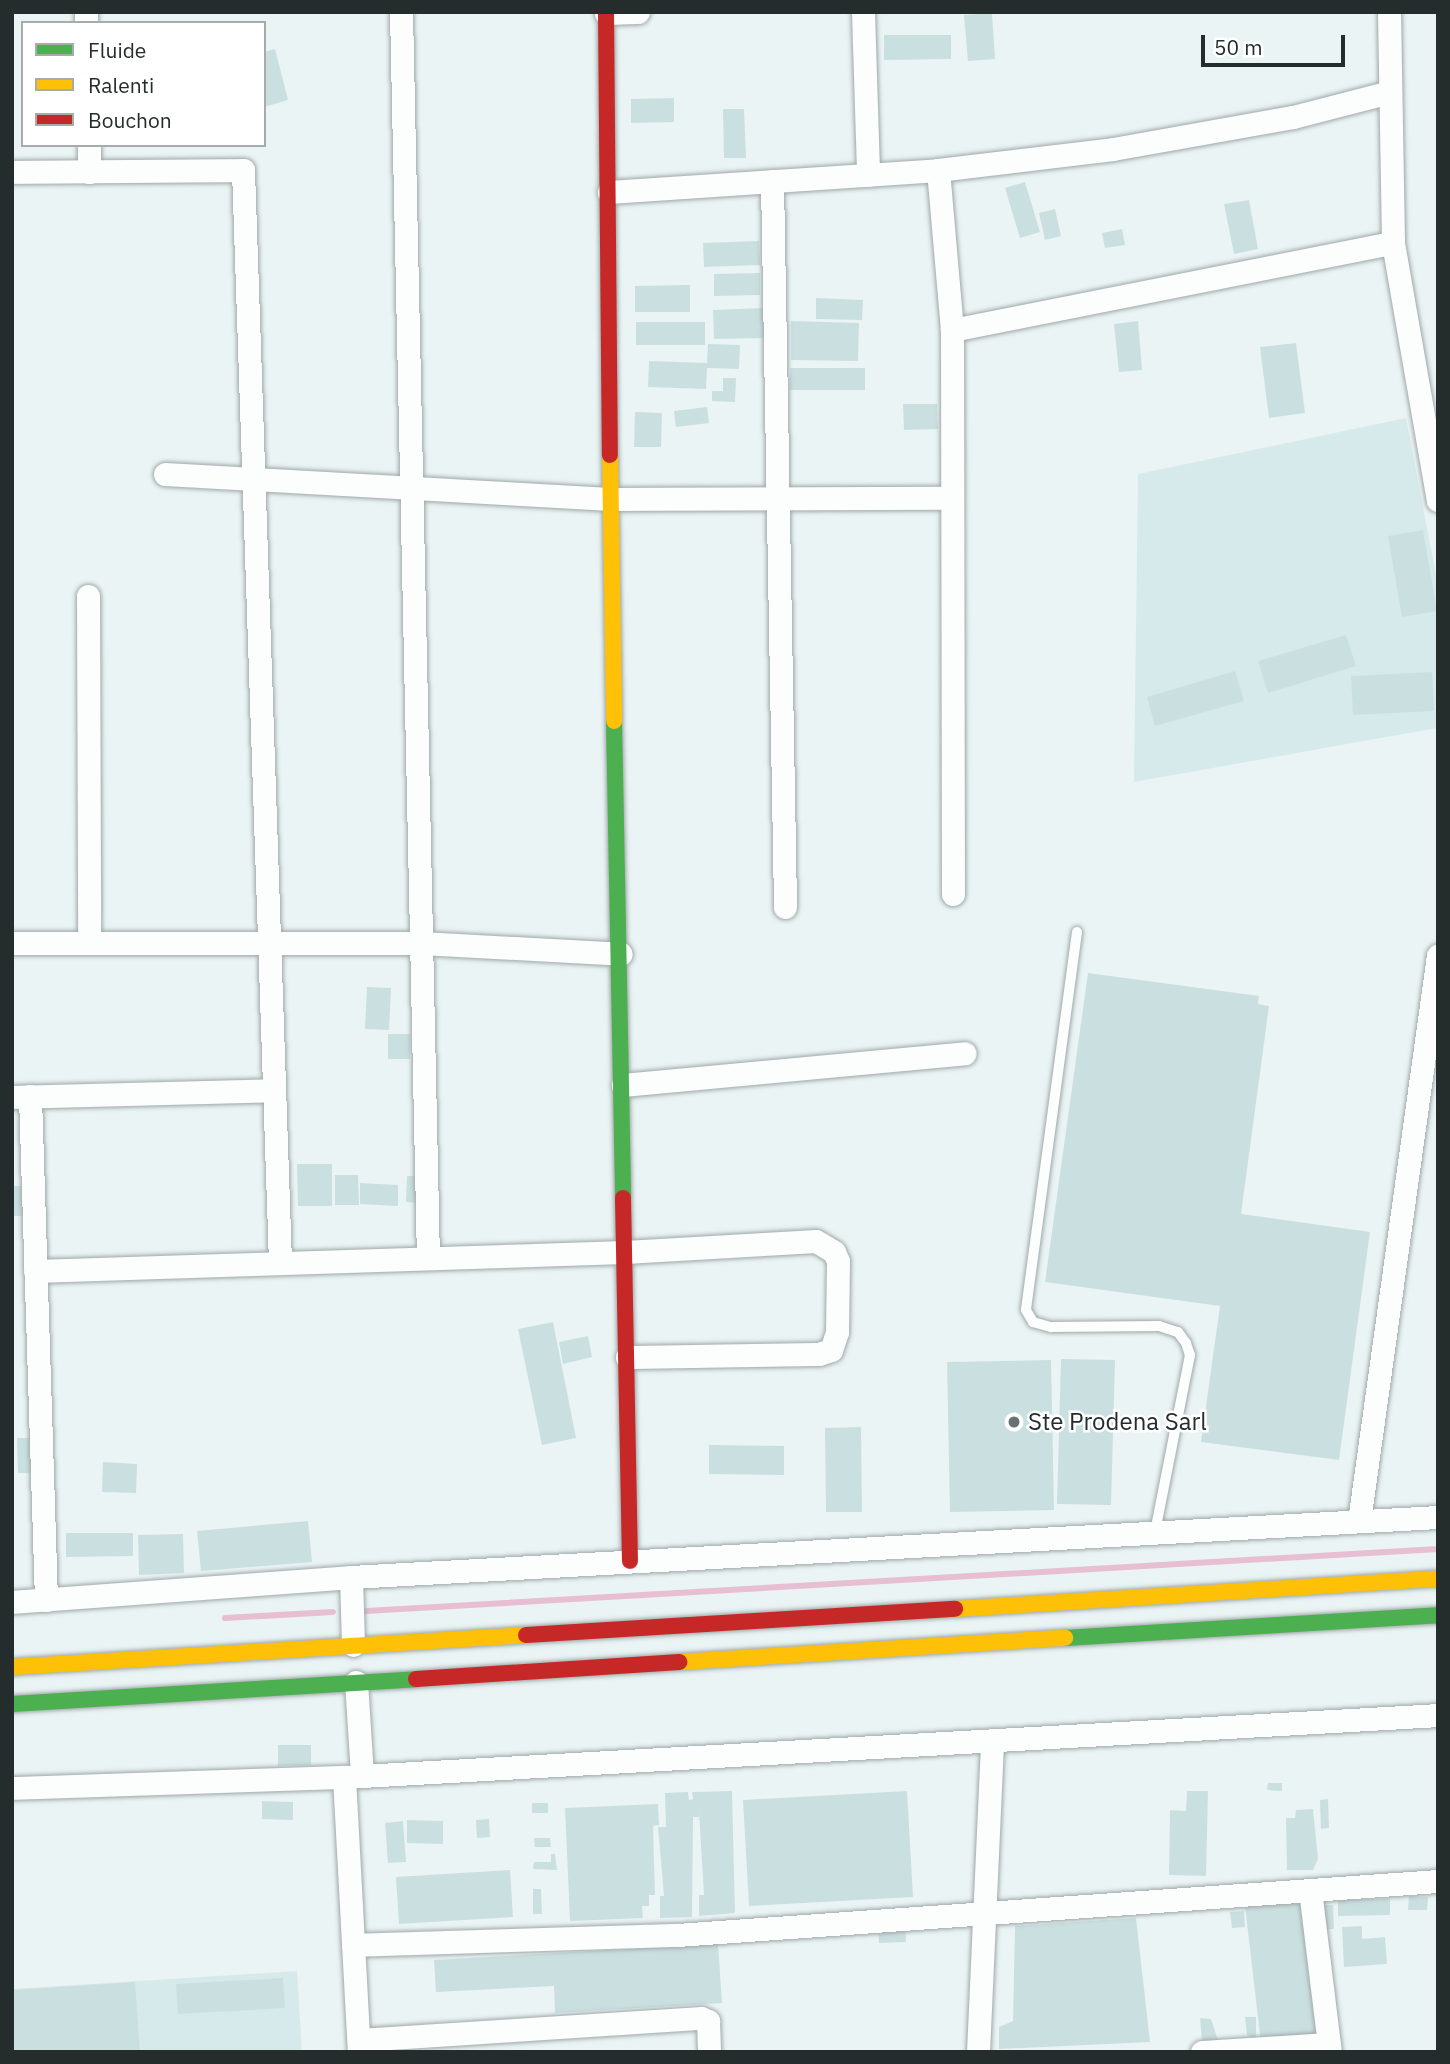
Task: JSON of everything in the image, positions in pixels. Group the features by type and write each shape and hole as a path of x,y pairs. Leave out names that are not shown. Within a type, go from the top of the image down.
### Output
{"main road":[{"path":"606,13 610,499 621,954 630,1561"},
{"path":"12,1667 1438,1579"},
{"path":"12,1704 1438,1615"}],"street":[{"path":"401,12 428,1256"},
{"path":"606,13 638,12"},
{"path":"863,12 868,175"},
{"path":"1389,12 1393,243 1438,500"},
{"path":"609,192 937,170 1113,149 1293,117 1390,92"},
{"path":"89,147 89,172"},
{"path":"12,172 243,170 272,1090 280,1262"},
{"path":"937,170 952,330 953,894"},
{"path":"772,181 781,499 785,907"},
{"path":"952,330 1393,243"},
{"path":"164,474 253,476 610,499 951,498"},
{"path":"88,596 89,940"},
{"path":"12,943 89,940 421,943 621,954"},
{"path":"1359,1521 1434,1013 1438,955"},
{"path":"623,1085 965,1053"},
{"path":"46,1600 36,1271 21,1097 272,1090"},
{"path":"36,1271 428,1256 625,1252 816,1241 834,1252 838,1261 838,1332 831,1350 819,1354 627,1357"},
{"path":"12,1602 351,1577 1438,1517"},
{"path":"351,1577 353,1645"},
{"path":"356,1682 353,1945 359,2046 542,2041 701,2018 708,2021 709,2052"},
{"path":"12,1788 353,1776 1438,1715"},
{"path":"978,2052 992,1740"},
{"path":"353,1945 677,1935 984,1911 1438,1881"},
{"path":"1202,2052 1330,2048 1310,1890"}],"lane":[{"path":"1077,932 1026,1310 1033,1322 1051,1327 1159,1326 1178,1332 1186,1343 1190,1355 1155,1532"}],"shaded area":[{"path":"1406,418 1438,585 1437,728 1134,782 1138,474"},
{"path":"297,1971 302,2052 12,2052 12,1989"}],"building":[{"path":"992,13 995,59 968,61 964,15"},
{"path":"884,35 951,35 951,59 884,60"},
{"path":"275,49 288,100 266,106 266,51"},
{"path":"674,98 674,122 631,123 631,99"},
{"path":"723,109 744,109 746,158 724,158"},
{"path":"1025,182 1040,232 1020,238 1005,188"},
{"path":"1249,200 1258,249 1234,254 1224,204"},
{"path":"1055,209 1061,236 1045,240 1039,213"},
{"path":"1122,229 1125,245 1105,248 1102,233"},
{"path":"759,241 760,265 704,267 703,243"},
{"path":"760,273 760,295 714,296 714,274"},
{"path":"690,285 690,312 635,312 635,286"},
{"path":"816,298 863,300 862,320 816,319"},
{"path":"763,308 764,338 714,339 713,310"},
{"path":"791,321 859,323 858,361 791,360"},
{"path":"1138,321 1142,370 1119,372 1114,324"},
{"path":"636,322 705,322 705,345 636,345"},
{"path":"1296,343 1305,413 1269,418 1260,347"},
{"path":"708,344 740,345 739,369 707,368 706,389 648,387 649,361 707,363"},
{"path":"790,368 865,368 865,390 790,390"},
{"path":"723,378 736,378 735,402 712,401 712,391 723,391"},
{"path":"903,404 937,404 938,429 904,430"},
{"path":"707,407 709,423 676,427 674,411"},
{"path":"635,412 662,413 661,447 634,447"},
{"path":"1423,530 1437,611 1402,617 1388,536"},
{"path":"1346,635 1356,666 1268,693 1258,661"},
{"path":"1235,671 1244,701 1155,726 1147,697"},
{"path":"1432,672 1434,711 1353,715 1351,676"},
{"path":"1088,973 1259,996 1258,1004 1269,1006 1241,1214 1370,1232 1339,1460 1201,1442 1220,1306 1045,1282"},
{"path":"367,987 391,988 389,1030 365,1029"},
{"path":"388,1034 410,1034 410,1059 388,1059"},
{"path":"297,1164 332,1164 332,1206 298,1206"},
{"path":"335,1175 358,1175 359,1205 335,1205"},
{"path":"407,1176 429,1176 428,1203 406,1202"},
{"path":"360,1183 398,1185 398,1206 360,1204"},
{"path":"12,1186 26,1186 25,1216 12,1216"},
{"path":"553,1322 576,1438 542,1445 518,1329"},
{"path":"588,1336 592,1357 563,1364 559,1342"},
{"path":"1061,1359 1115,1360 1111,1505 1057,1504"},
{"path":"1051,1360 1054,1510 950,1512 947,1362"},
{"path":"861,1427 862,1512 826,1512 825,1428"},
{"path":"17,1438 38,1438 38,1473 18,1473"},
{"path":"709,1445 784,1446 784,1475 709,1474"},
{"path":"103,1462 137,1464 136,1493 102,1492"},
{"path":"308,1521 312,1562 201,1571 197,1531"},
{"path":"66,1533 133,1533 133,1556 66,1557"},
{"path":"183,1534 184,1573 139,1575 138,1535"},
{"path":"278,1745 311,1745 311,1765 278,1766"},
{"path":"1268,1783 1282,1783 1282,1791 1267,1790"},
{"path":"732,1791 735,1913 699,1916 699,1895 704,1895 699,1812 699,1817 693,1817 692,1917 660,1918 660,1896 664,1896 658,1827 666,1827 665,1793 688,1792 689,1800 693,1799 692,1792"},
{"path":"907,1791 913,1897 749,1906 743,1800"},
{"path":"1187,1791 1208,1791 1206,1876 1169,1875 1170,1810 1186,1811"},
{"path":"1328,1799 1329,1828 1321,1829 1320,1800"},
{"path":"262,1801 293,1802 293,1820 262,1819"},
{"path":"532,1803 548,1803 548,1813 532,1813"},
{"path":"658,1804 659,1825 653,1826 655,1895 649,1895 649,1906 642,1906 643,1918 570,1921 565,1808"},
{"path":"1313,1809 1318,1859 1313,1870 1287,1870 1286,1818 1295,1818 1296,1810"},
{"path":"489,1819 490,1837 477,1838 476,1820"},
{"path":"407,1820 443,1821 443,1844 407,1843"},
{"path":"403,1821 406,1862 388,1863 385,1823"},
{"path":"534,1838 550,1838 551,1847 535,1847"},
{"path":"551,1854 555,1854 557,1870 533,1869 534,1862 551,1862"},
{"path":"510,1870 513,1917 399,1924 396,1877"},
{"path":"533,1889 541,1889 542,1914 533,1914"},
{"path":"1409,1896 1428,1897 1427,1910 1408,1910"},
{"path":"1390,1899 1390,1915 1338,1916 1338,1900"},
{"path":"1300,1900 1316,2036 1261,2043 1245,1906"},
{"path":"1321,1905 1333,1905 1334,1929 1322,1929"},
{"path":"1244,1911 1245,1927 1232,1928 1230,1912"},
{"path":"1136,1918 1150,2042 999,2049 999,2027 1013,2021 1015,1926"},
{"path":"905,1926 906,1942 879,1943 878,1927"},
{"path":"1362,1926 1362,1939 1385,1937 1387,1964 1344,1967 1342,1927"},
{"path":"718,1944 722,2003 555,2013 554,1986 436,1992 434,1960"},
{"path":"283,1978 285,2008 178,2014 176,1984"},
{"path":"135,1982 140,2052 12,2052 12,1990"},
{"path":"1245,2017 1256,2017 1256,2040 1247,2035"},
{"path":"1200,2018 1211,2019 1220,2047 1202,2040"}],"waterway":[{"path":"366,1611 1438,1549"},
{"path":"225,1618 333,1612"}],"traffic: fast":[{"path":"614,721 623,1198"},
{"path":"1065,1638 1438,1615"},
{"path":"12,1704 416,1679"}],"traffic: slow":[{"path":"610,455 614,721"},
{"path":"955,1609 1438,1579"},
{"path":"12,1667 526,1635"},
{"path":"679,1662 1065,1638"}],"traffic: jam":[{"path":"606,12 610,455"},
{"path":"623,1198 630,1561"},
{"path":"526,1635 955,1609"},
{"path":"416,1679 679,1662"}],"place":[{"name":"Ste Prodena Sarl","path":"1014,1422"}]}
